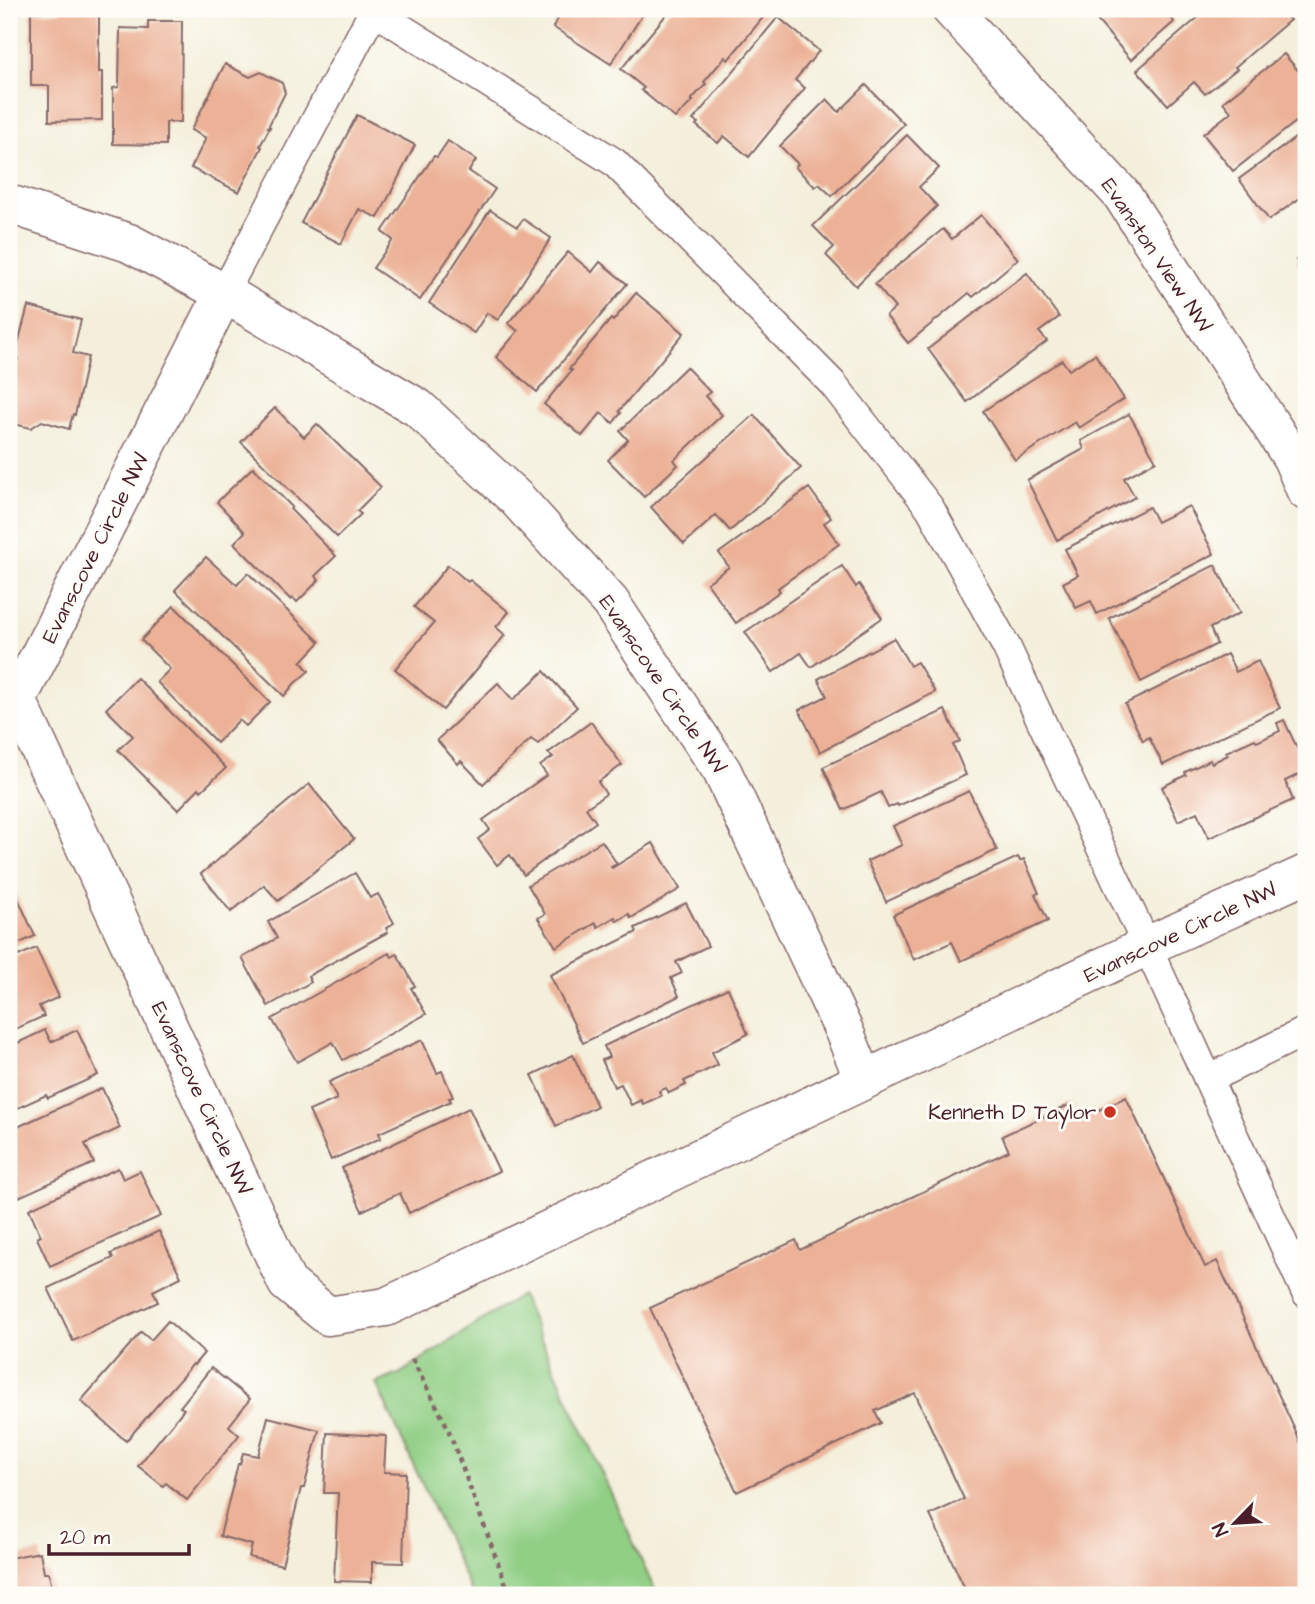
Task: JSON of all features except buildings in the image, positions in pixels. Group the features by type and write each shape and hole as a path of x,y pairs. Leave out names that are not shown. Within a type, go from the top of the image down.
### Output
{"street":[{"name":"Evanston View NW","path":"951,9 1122,195 1292,458 1306,491"},
{"path":"9,204 129,243 224,293"},
{"name":"Evanscove Circle NW","path":"864,1080 844,1031 722,771 610,602 516,498 418,408 224,293 17,700 287,1283 328,1316 386,1307 1147,946 1306,874"}],"lane":[{"path":"224,293 372,9 614,162 833,384 930,508 1006,646 1306,1293"},
{"path":"1208,1079 1306,1031"}],"path":[{"path":"412,1359 447,1426 510,1595"}],"green space":[{"path":"521,1295 657,1595 473,1595 376,1383 399,1374"}],"place":[{"name":"Kenneth D Taylor","path":"1110,1112"}]}
